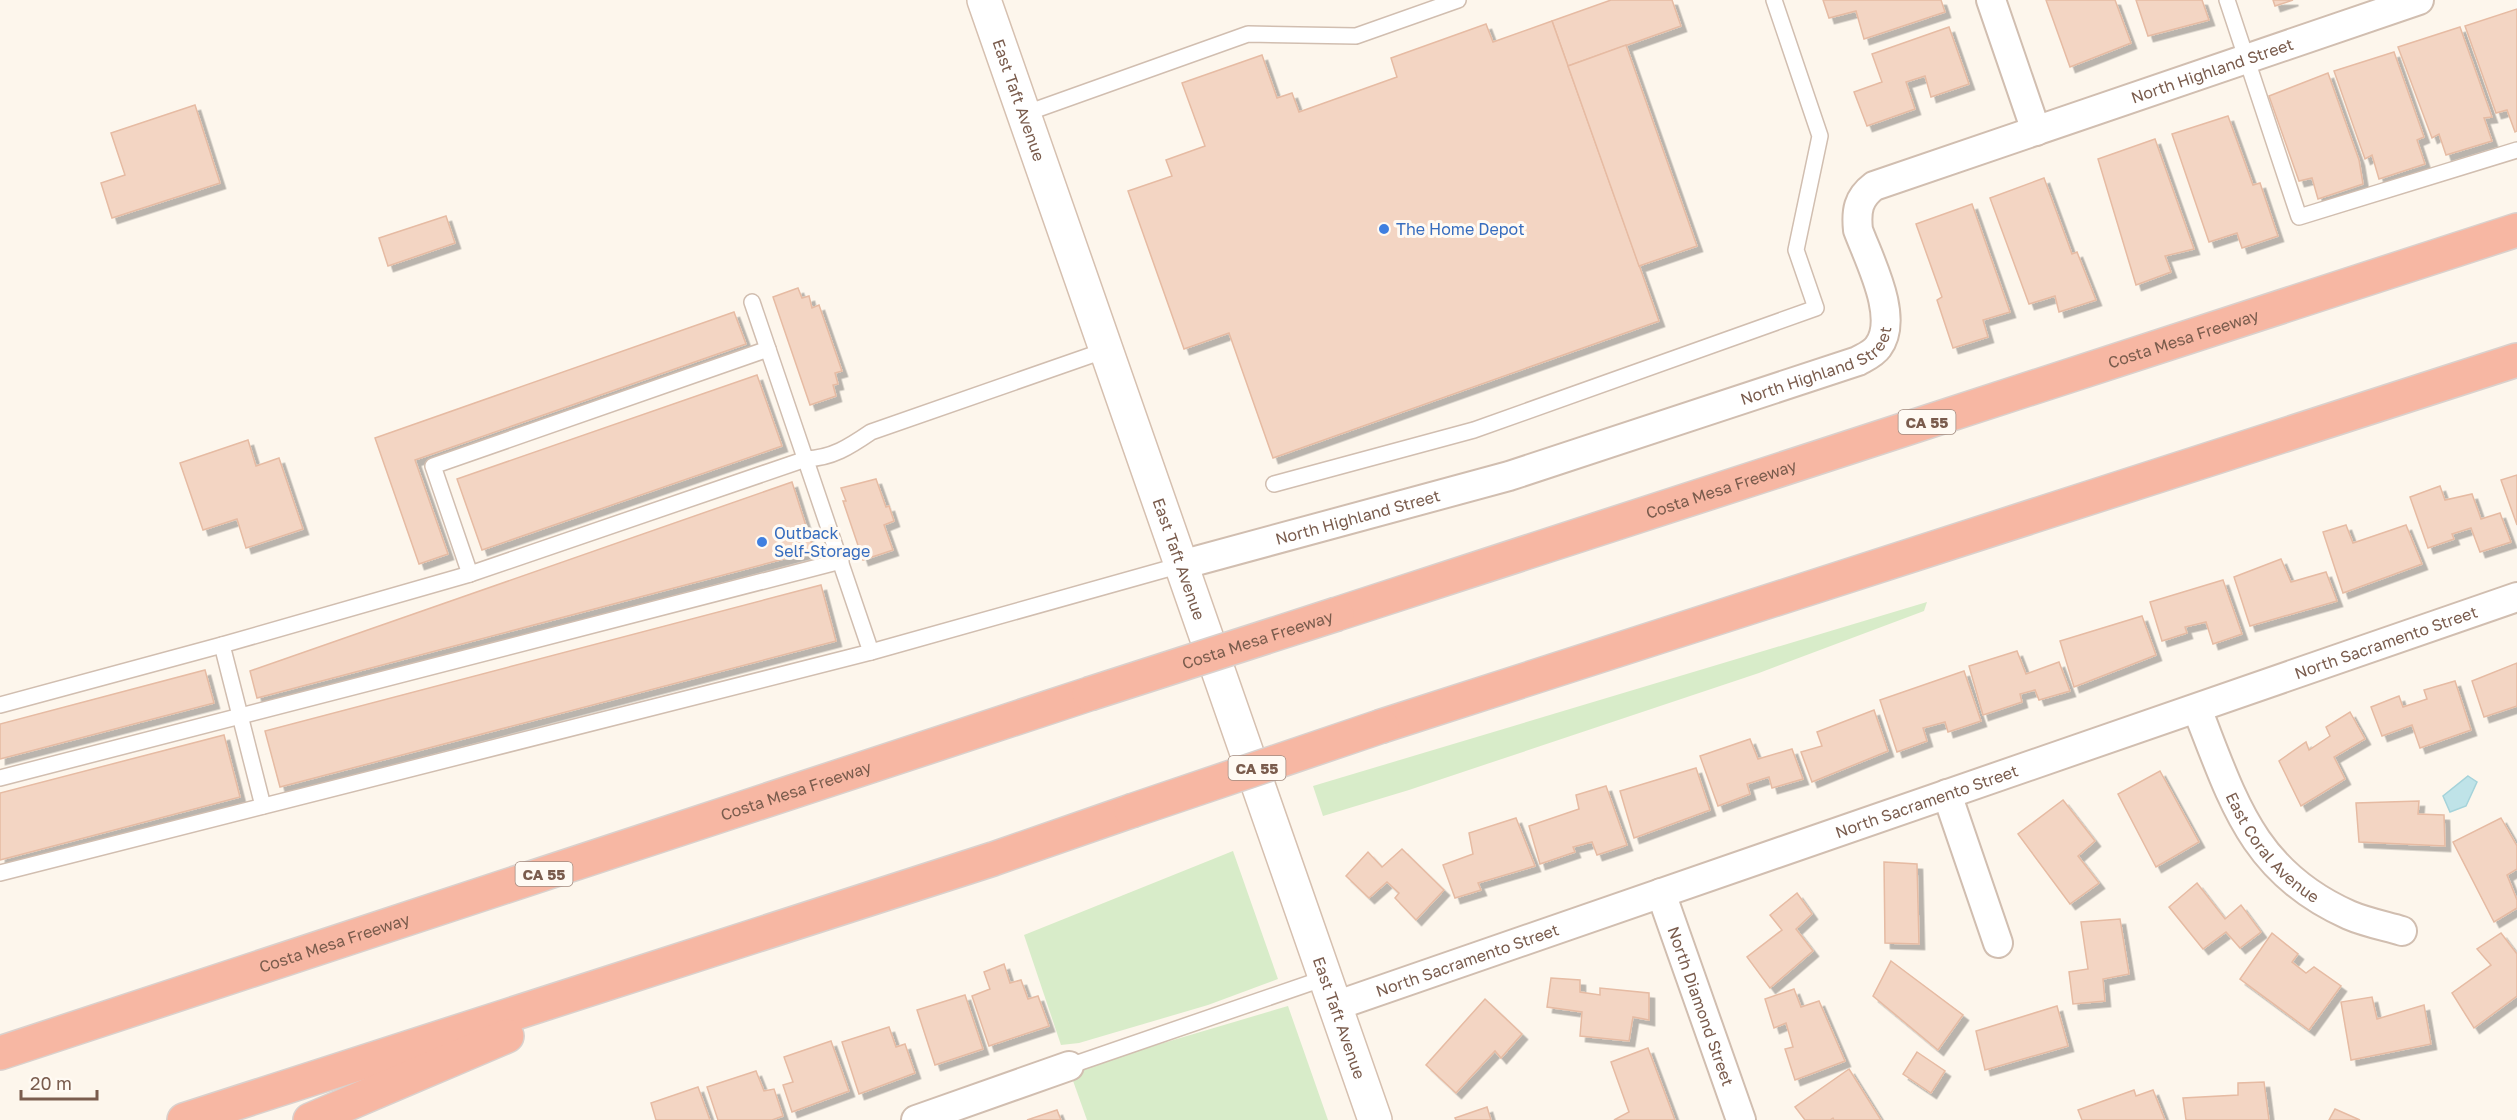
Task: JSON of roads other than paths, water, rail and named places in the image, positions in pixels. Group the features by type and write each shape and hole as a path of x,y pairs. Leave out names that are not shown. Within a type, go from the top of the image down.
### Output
{"highway":[{"name":"Costa Mesa Freeway","path":"0,1053 1089,694 2517,230"},
{"name":"CA 55","path":"184,1120 993,859 1382,726 2517,360"},
{"path":"310,1120 692,956"}],"main road":[{"name":"East Taft Avenue","path":"984,0 1375,1120"}],"street":[{"path":"1991,0 2036,131"},
{"name":"North Highland Street","path":"1181,565 1509,476 1858,361 1878,347 1886,327 1884,300 1858,230 1858,205 1864,194 1874,186 2416,1"},
{"name":"North Sacramento Street","path":"1330,992 1661,893 2517,597"},
{"name":"East Coral Avenue","path":"2198,709 2235,806 2261,849 2287,877 2312,896 2351,916 2402,931"},
{"path":"1947,794 1998,943"},
{"name":"North Diamond Street","path":"1661,893 1741,1120"},
{"path":"916,1120 948,1115 1069,1066"}],"lane":[{"path":"1024,114 1248,34 1356,36 1458,0"},
{"path":"1274,484 1474,430 1816,308 1796,250 1821,136 1774,0"},
{"path":"2227,0 2299,217 2517,150"},
{"path":"752,302 871,652"},
{"path":"470,574 433,466 768,349"},
{"path":"0,705 222,645 470,574 806,459 822,459 841,452 871,432 1106,350"},
{"path":"0,778 841,561"},
{"path":"0,873 871,652 1181,565"},
{"path":"222,645 263,806"},
{"path":"1069,1066 1330,992"}],"water":[{"path":"2468,776 2477,782 2466,806 2450,812 2443,796"}],"place":[{"name":"The Home Depot","path":"1384,229"},
{"name":"Outback Self-Storage","path":"762,542"}]}
